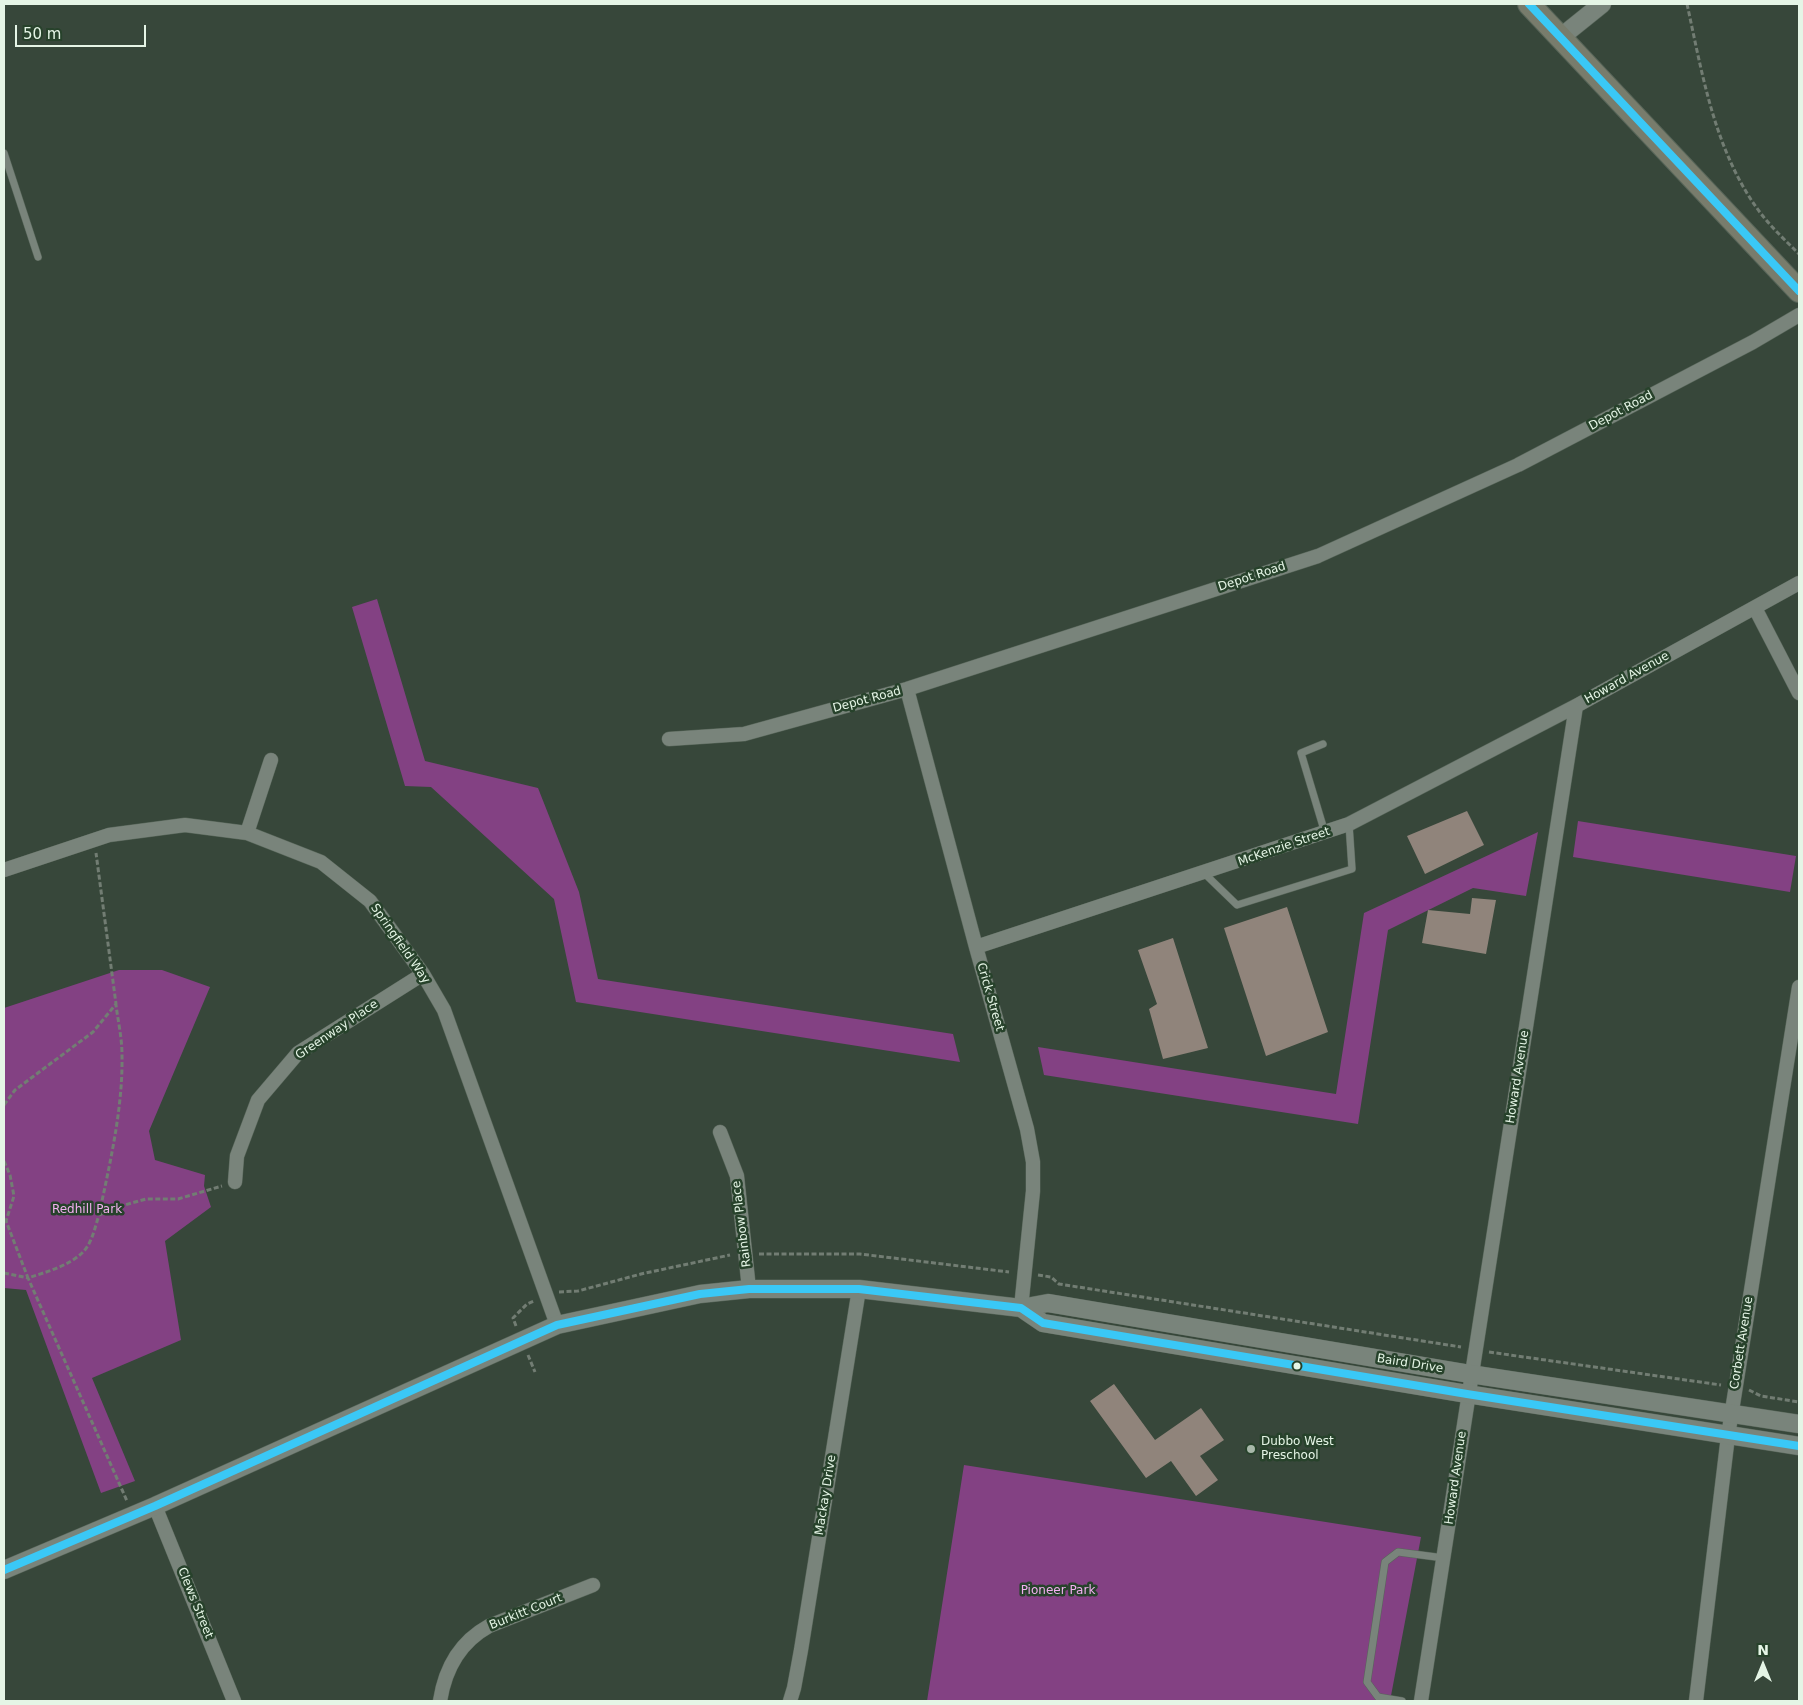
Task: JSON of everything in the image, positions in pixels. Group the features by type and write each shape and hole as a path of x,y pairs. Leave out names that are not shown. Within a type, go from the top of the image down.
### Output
{"highway":[{"path":"1529,4 1799,291"}],"street":[{"path":"1561,37 1602,4"},
{"name":"Depot Road","path":"669,739 744,734 907,689 1318,556 1518,465 1753,342 1799,315"},
{"name":"Howard Avenue","path":"1421,1701 1444,1558 1470,1374 1576,706 1799,583"},
{"path":"1755,608 1799,693"},
{"name":"Crick Street","path":"907,689 1027,1129 1033,1162 1032,1219 1021,1308"},
{"name":"McKenzie Street","path":"976,947 1205,874 1349,824 1576,706"},
{"path":"247,833 271,760"},
{"name":"Springfield Way","path":"4,870 109,835 185,824 247,833 321,862 370,901 423,974 444,1010 557,1326"},
{"name":"Greenway Place","path":"235,1182 237,1156 258,1100 298,1053 423,974"},
{"name":"Corbett Avenue","path":"1696,1701 1731,1415 1799,987"},
{"name":"Rainbow Place","path":"720,1132 737,1176 749,1288"},
{"name":"Baird Drive","path":"4,1570 155,1506 557,1326 700,1294 749,1288 859,1289 1021,1308 1048,1303 1470,1374 1799,1424"},
{"name":"Mackay Drive","path":"790,1701 801,1650 859,1289"},
{"name":"Baird Drive","path":"1021,1308 1044,1323 1467,1394 1799,1446"},
{"name":"Clews Street","path":"155,1506 234,1701"},
{"name":"Burkitt Court","path":"440,1701 448,1673 458,1652 473,1635 489,1626 593,1585"}],"lane":[{"path":"4,153 38,256"},
{"path":"1323,744 1301,753 1325,833"},
{"path":"1205,874 1237,905 1352,869 1349,824"},
{"path":"1402,1701 1378,1697 1367,1682 1385,1562 1398,1552 1444,1558"}],"path":[{"path":"1687,4 1711,112 1729,157 1742,185 1763,216 1799,254"},
{"path":"4,1273 28,1278 61,1266 83,1252 90,1240 99,1215 111,1162 122,1080 122,1053 95,840"},
{"path":"4,1105 15,1090 93,1032 116,1004"},
{"path":"4,1161 10,1175 14,1196 6,1221 28,1278 133,1515"},
{"path":"99,1215 146,1199 178,1199 235,1182"}],"green space":[{"path":"377,599 425,761 538,788 579,892 598,979 953,1034 960,1062 576,1002 554,899 431,787 405,786 352,607"},
{"path":"1578,821 1796,856 1790,892 1573,857"},
{"path":"1538,832 1526,896 1473,888 1388,930 1358,1124 1044,1075 1038,1047 1336,1094 1364,913"},
{"name":"Redhill Park","path":"119,970 162,970 210,987 149,1131 155,1160 205,1175 204,1186 211,1207 165,1241 181,1340 92,1378 135,1481 101,1493 26,1290 4,1288 4,1008"},
{"name":"Pioneer Park","path":"964,1465 1421,1537 1390,1701 927,1701"}],"building":[{"path":"1467,811 1484,845 1425,874 1407,836"},
{"path":"1472,898 1496,900 1486,954 1422,943 1428,910 1470,914"},
{"path":"1287,907 1328,1032 1266,1056 1224,928"},
{"path":"1173,938 1208,1048 1163,1059 1149,1009 1157,1004 1138,950"},
{"path":"1114,1384 1155,1440 1201,1408 1224,1440 1200,1456 1218,1480 1196,1496 1171,1461 1146,1478 1090,1401"}],"transit line":[{"path":"1529,4 1799,291"},
{"path":"4,1570 155,1506 557,1325 700,1294 749,1289 859,1289 1021,1308 1043,1323 1467,1394 1799,1446"}],"place":[{"name":"Dubbo West Preschool","path":"1251,1449"}]}
